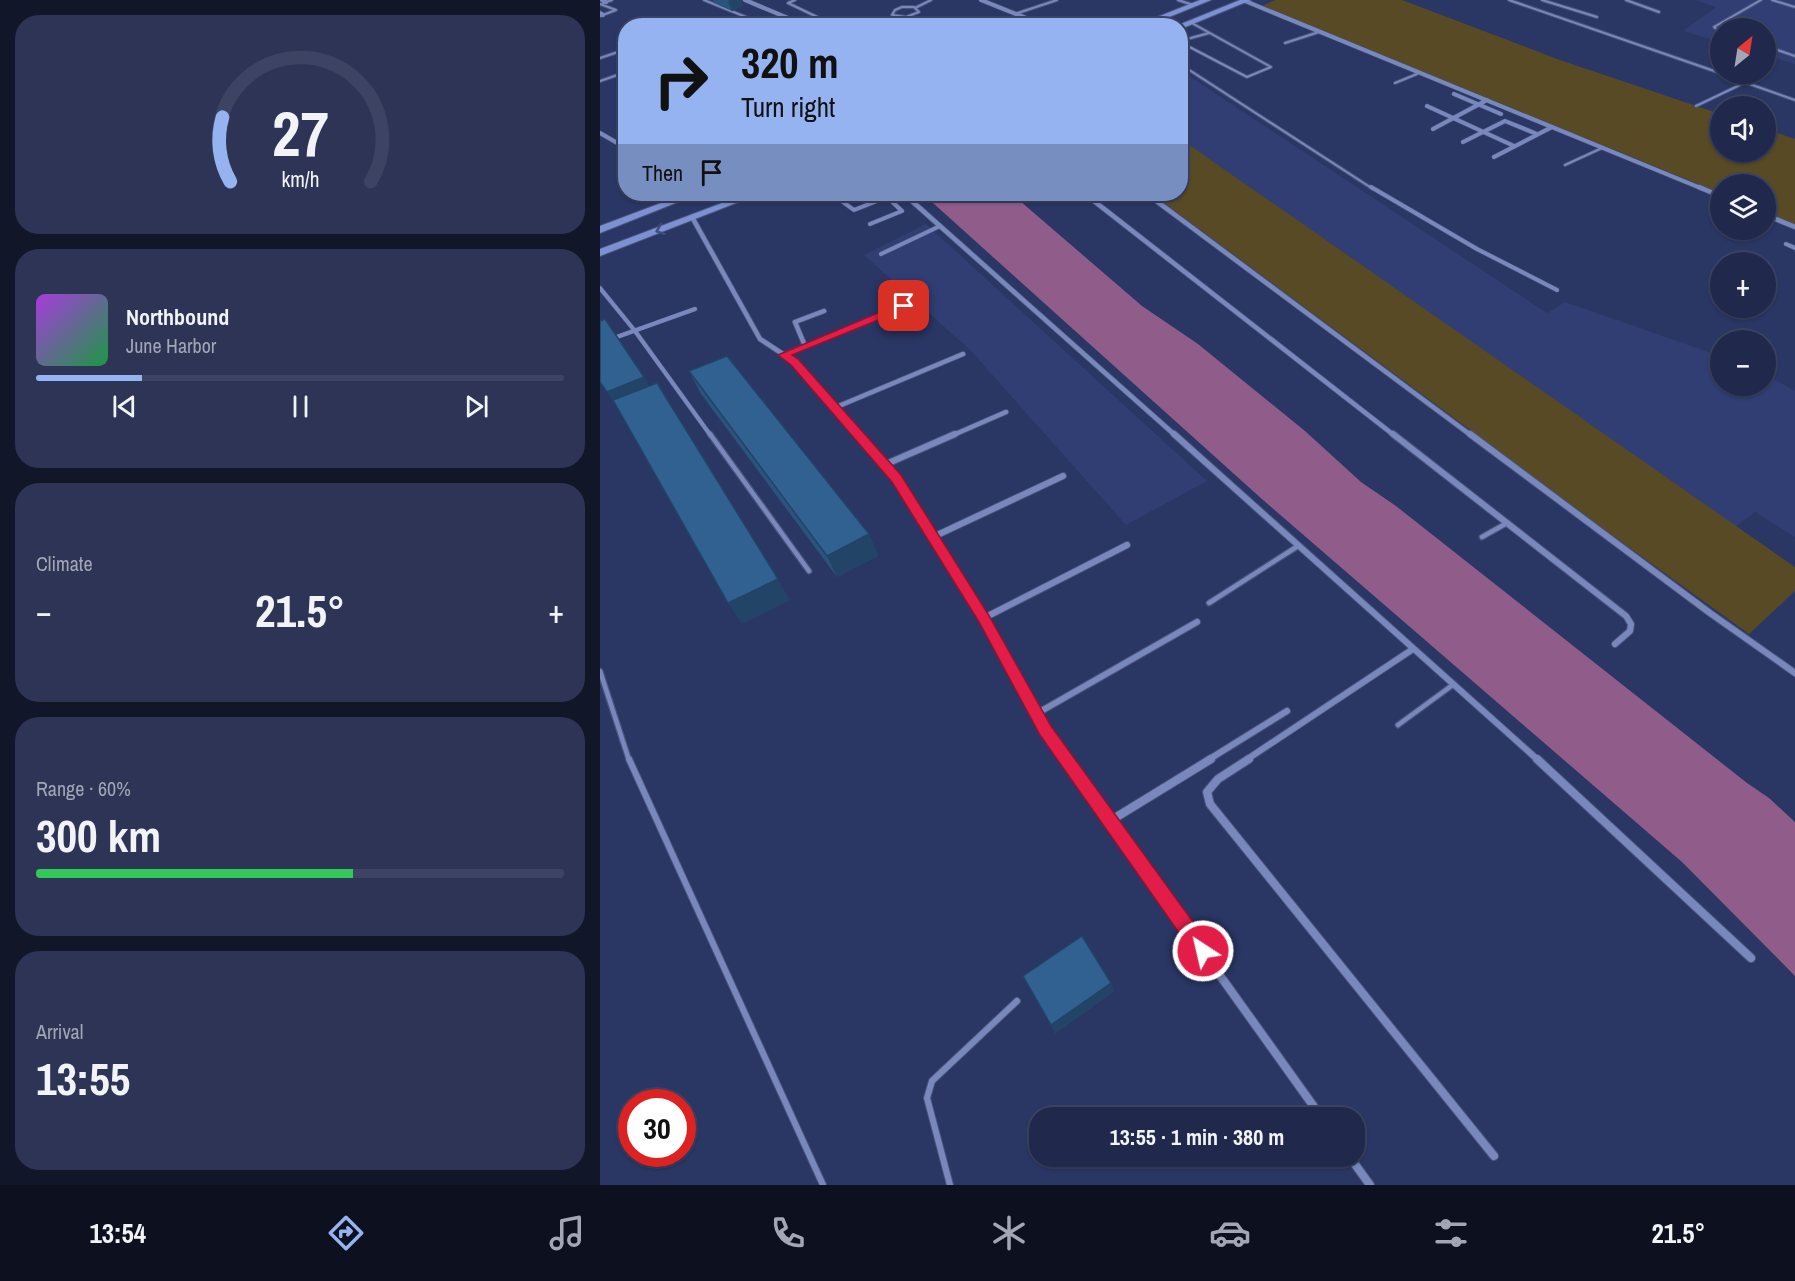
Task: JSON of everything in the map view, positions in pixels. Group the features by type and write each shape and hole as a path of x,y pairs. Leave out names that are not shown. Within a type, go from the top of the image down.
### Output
{"main road":[{"path":"1160,18 1207,0"},
{"path":"1190,22 1246,1"},
{"path":"600,230 675,201"},
{"path":"600,254 735,201"}],"street":[{"path":"745,0 788,18"},
{"path":"981,0 1025,18"},
{"path":"1246,1 1418,74 1710,192"},
{"path":"1454,94 1501,114"},
{"path":"1433,129 1487,100"},
{"path":"1426,106 1514,146"},
{"path":"1463,142 1508,121 1537,134"},
{"path":"1494,156 1552,127"},
{"path":"600,133 618,143"},
{"path":"912,201 1454,684 1751,958"},
{"path":"1094,201 1626,616 1631,624 1630,631 1615,644"},
{"path":"1156,201 1681,592 1795,673"},
{"path":"692,218 760,339 795,362 896,478 984,618 1036,714 1314,1107"},
{"path":"1776,219 1795,227"},
{"path":"783,355 904,306"},
{"path":"805,346 795,322 824,311"},
{"path":"834,408 963,354"},
{"path":"884,465 1006,412"},
{"path":"933,537 1063,477"},
{"path":"984,618 1127,545"},
{"path":"1036,714 1197,622"},
{"path":"1413,649 1218,779 1207,792 1210,804 1494,1156"},
{"path":"1110,821 1287,711"},
{"path":"1357,1167 1370,1185"}],"lane":[{"path":"601,14 616,10 600,4 612,0"},
{"path":"704,0 748,18"},
{"path":"795,0 788,3 819,18"},
{"path":"915,8 919,12 915,15 898,17 892,15 895,10 906,7 915,8 931,0"},
{"path":"1015,14 1057,0"},
{"path":"1178,0 1193,5"},
{"path":"1509,0 1710,69"},
{"path":"1542,0 1597,17"},
{"path":"1626,0 1659,12"},
{"path":"1730,18 1761,0"},
{"path":"1772,0 1795,7"},
{"path":"1188,46 1247,77 1271,67 1190,22"},
{"path":"1285,43 1319,32"},
{"path":"1188,40 1209,33"},
{"path":"1776,49 1795,56"},
{"path":"600,58 618,52"},
{"path":"1188,69 1386,197 1468,244 1557,290"},
{"path":"1395,83 1418,74"},
{"path":"600,81 618,75"},
{"path":"1696,106 1742,84"},
{"path":"1747,84 1795,100"},
{"path":"1565,165 1602,148"},
{"path":"842,201 854,210 877,201"},
{"path":"870,224 902,211 891,201"},
{"path":"881,254 940,226"},
{"path":"1786,244 1795,248"},
{"path":"600,288 602,294 635,331 809,571"},
{"path":"609,340 695,309"},
{"path":"1482,537 1507,523"},
{"path":"1209,603 1298,546"},
{"path":"600,671 629,760 823,1185"},
{"path":"1398,725 1454,684"},
{"path":"950,1185 927,1098 933,1081 1017,1001"}],"shaded area":[{"path":"1275,0 1402,0 1560,60 1710,111 1710,162 1776,162 1776,132 1795,139 1795,224 1776,216 1776,174 1710,174 1710,189 1262,6"},
{"path":"1695,0 1795,0 1795,64 1776,58 1776,18 1710,18 1710,39 1683,31 1716,7"},
{"path":"1188,75 1547,313 1565,302 1710,353 1710,396 1776,396 1776,381 1795,391 1795,537 1755,512 1735,527 1188,144"},
{"path":"1188,144 1795,567 1795,591 1749,634 1161,201 1188,201"},
{"path":"931,201 1020,201 1142,306 1198,344 1305,431 1361,482 1396,506 1769,798 1795,822 1795,976 1682,862 1263,500"},
{"path":"926,224 1207,481 1126,525 970,350 864,255"}],"building":[{"path":"605,319 644,377 607,392 600,382 600,321"},
{"path":"727,356 869,534 827,556 689,371"},
{"path":"657,383 778,579 728,603 613,400"},
{"path":"1082,936 1111,983 1051,1025 1023,976"}],"route":[{"path":"904,306 783,355 795,362 896,478 984,618 1045,730 1203,951"}]}
